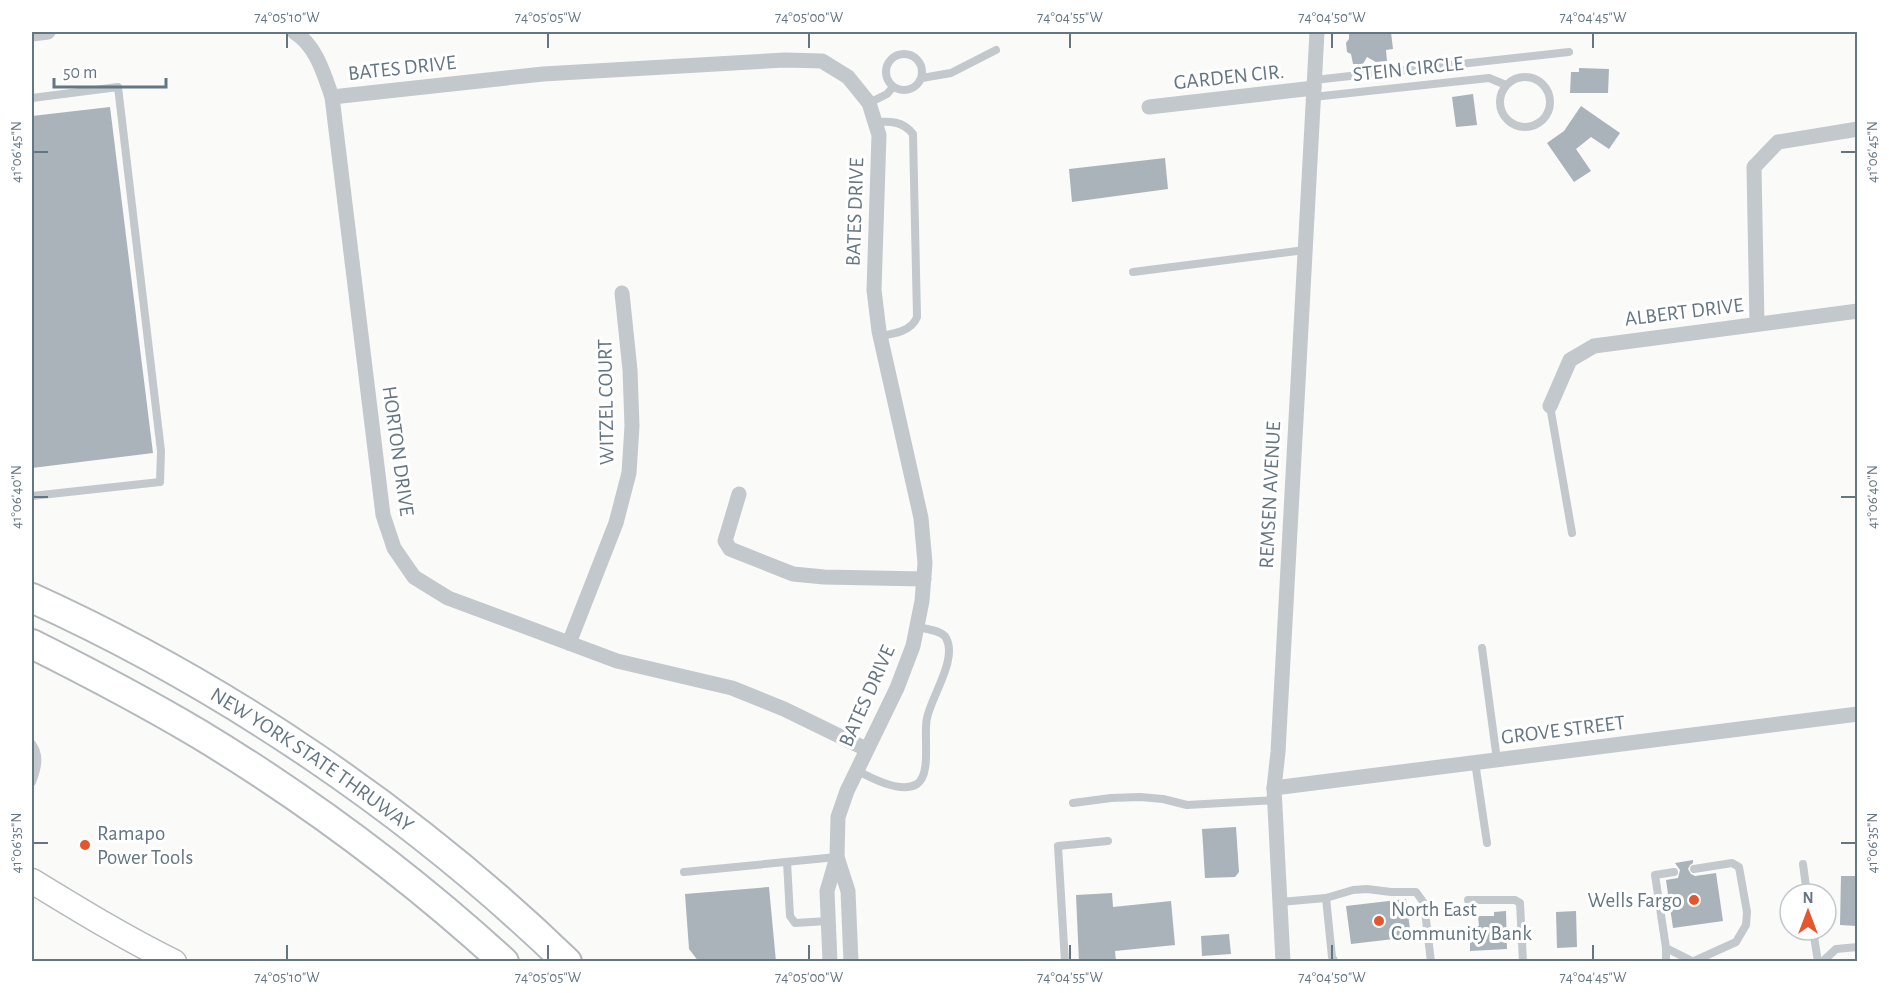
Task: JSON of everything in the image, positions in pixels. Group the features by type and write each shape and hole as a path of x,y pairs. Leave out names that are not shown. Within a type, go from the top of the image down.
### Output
{"highway":[{"name":"NEW YORK STATE THRUWAY","path":"32,598 104,633 221,698 338,774 446,855 567,962"},
{"name":"NEW YORK STATE THRUWAY","path":"32,644 153,708 266,777 369,848 420,888 504,962"}],"main road":[{"path":"32,881 85,914 174,962"}],"street":[{"path":"32,34 48,32"},
{"name":"HORTON DRIVE","path":"294,32 301,36 320,63 332,97 383,515 394,549 414,577 448,598 617,661 732,688 783,709 866,749"},
{"name":"REMSEN AVENUE","path":"1283,962 1274,794 1317,32"},
{"name":"BATES DRIVE","path":"332,97 543,74 785,60 822,61 848,77 869,103 879,135 874,290 880,336 921,518 926,563 922,602 912,646 897,688 846,791 838,817 837,857 827,891 830,962"},
{"name":"GARDEN CIR.","path":"1149,107 1314,88"},
{"path":"1757,324 1754,167 1778,142 1857,129"},
{"name":"WITZEL COURT","path":"569,643 616,523 628,473 632,426 622,293"},
{"name":"ALBERT DRIVE","path":"1550,406 1570,360 1594,346 1857,311"},
{"path":"739,494 725,541 730,549 793,574 824,577 924,579"},
{"name":"GROVE STREET","path":"1274,794 1475,762 1857,714"},
{"name":"BATES DRIVE","path":"837,857 848,891 851,962"}],"lane":[{"path":"922,78 951,73 996,50"},
{"path":"1314,88 1569,52"},
{"path":"908,55 919,61 922,66 922,78 910,90 898,90 889,82 886,71 891,60 896,56 908,55"},
{"name":"STEIN CIRCLE","path":"1521,77 1537,80 1544,85 1550,100 1549,109 1540,122 1524,127 1509,122 1500,108 1502,92 1506,85 1521,77"},
{"name":"STEIN CIRCLE","path":"1314,88 1489,78 1506,85"},
{"path":"32,98 118,87 161,451 160,482 32,496"},
{"path":"869,103 887,94 893,87"},
{"path":"874,122 892,121 904,125 914,134 917,316 915,324 896,334 880,336"},
{"path":"1133,272 1305,250"},
{"path":"1550,406 1572,533"},
{"path":"856,770 883,783 902,787 914,786 922,781 925,772 926,718 947,664 949,649 946,638 940,632 917,627"},
{"path":"1482,648 1497,760"},
{"path":"32,744 38,758 37,770 32,782"},
{"path":"1475,762 1487,843"},
{"path":"1074,803 1140,797 1163,799 1187,805 1274,794"},
{"path":"1065,962 1058,846 1108,841"},
{"path":"684,872 837,857"},
{"path":"788,862 790,916 795,923 828,921"},
{"path":"1666,948 1692,961 1736,942 1746,925 1747,912 1739,867 1732,862 1694,869"},
{"path":"1803,864 1805,882"},
{"path":"1666,962 1655,875 1674,872"},
{"path":"1280,902 1326,898 1353,890 1416,892 1424,903 1431,961 1422,962"},
{"path":"1326,898 1332,957 1335,962"},
{"path":"1468,900 1515,900 1520,903 1522,962"},
{"path":"1816,942 1820,962 1836,949 1857,947"}],"building":[{"path":"1349,32 1391,32 1393,49 1386,50 1387,61 1376,62 1367,57 1363,64 1353,64 1351,54 1347,52 1346,43 1349,39"},
{"path":"1579,68 1609,69 1608,93 1570,93 1571,72 1579,72"},
{"path":"1473,94 1477,125 1456,127 1452,97"},
{"path":"1581,106 1620,133 1609,149 1591,137 1576,149 1591,171 1574,182 1547,143 1564,131"},
{"path":"110,107 153,453 32,468 32,116"},
{"path":"1165,158 1168,189 1072,202 1069,169"},
{"path":"1236,827 1239,872 1235,877 1205,878 1202,829"},
{"name":"Wells Fargo","path":"1693,860 1688,869 1691,874 1695,876 1716,873 1723,921 1673,928 1666,880 1678,878 1680,870 1675,863"},
{"path":"1841,876 1857,876 1857,926 1840,925"},
{"path":"769,887 776,962 699,962 689,949 685,894"},
{"path":"1112,893 1113,907 1171,901 1175,945 1115,951 1116,962 1079,962 1076,895"},
{"name":"North East Community Bank","path":"1406,899 1411,937 1351,944 1346,906"},
{"path":"1506,911 1507,949 1470,951 1470,927 1479,926 1478,916 1494,916 1494,912"},
{"path":"1576,911 1577,947 1557,948 1556,912"},
{"path":"1229,934 1231,954 1202,956 1201,936"}],"place":[{"name":"Ramapo Power Tools","path":"85,845"},
{"name":"Wells Fargo","path":"1694,900"},
{"name":"North East Community Bank","path":"1379,921"}]}
